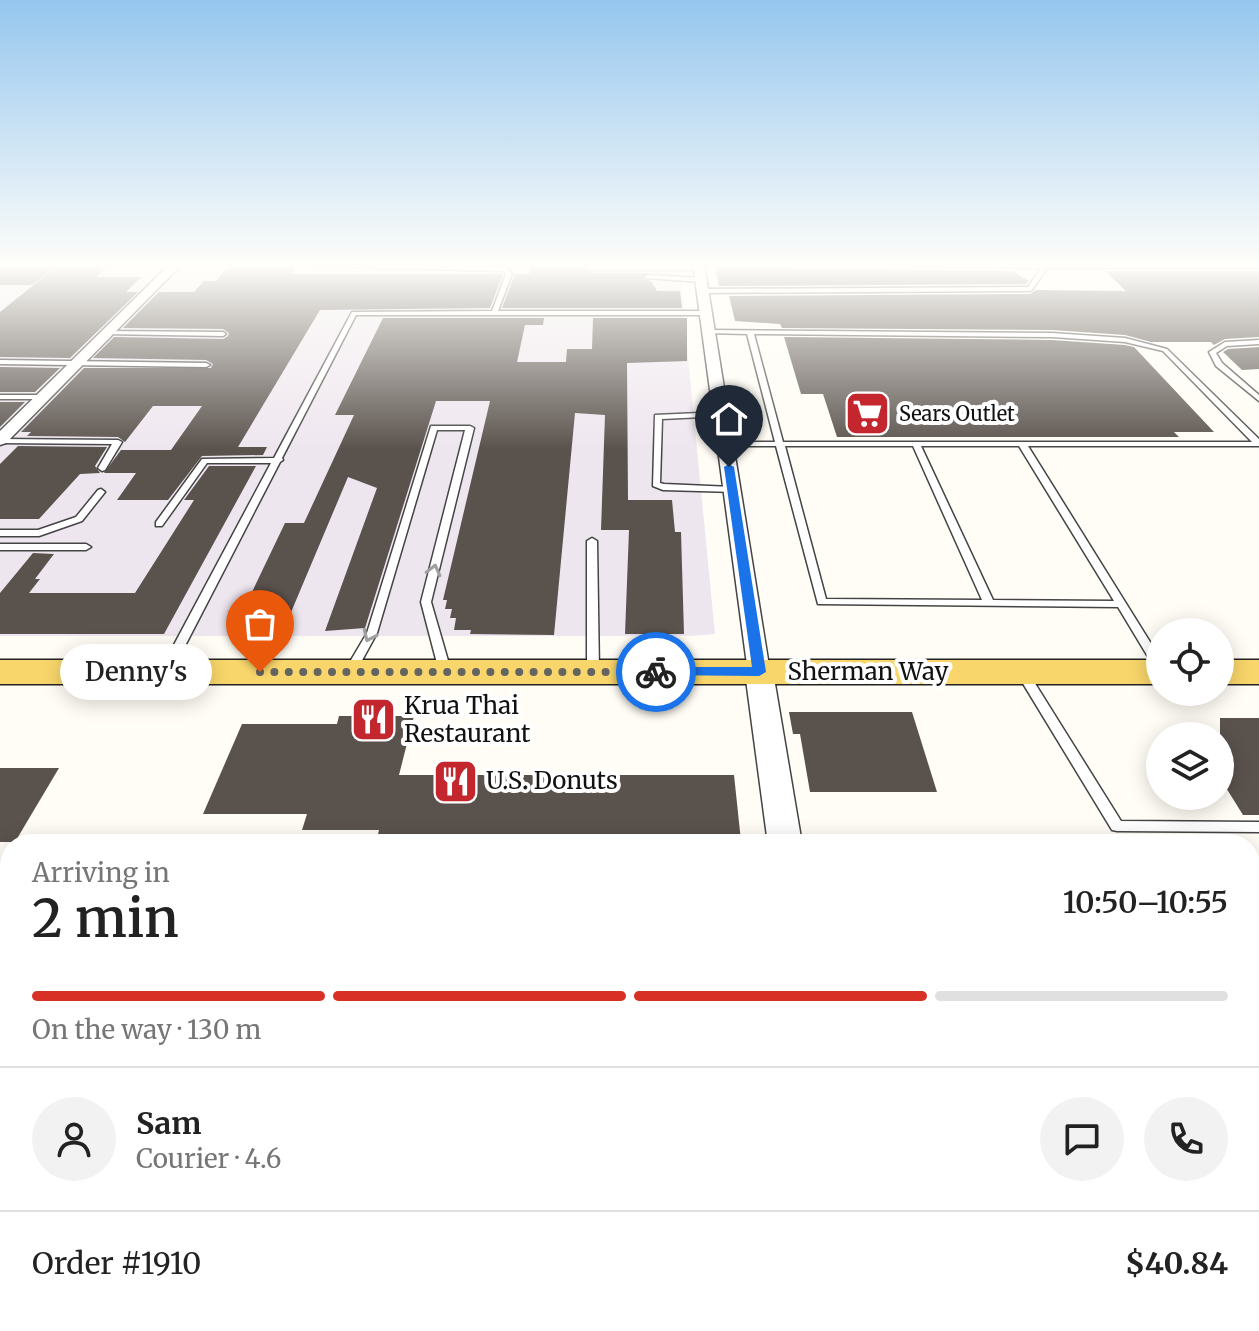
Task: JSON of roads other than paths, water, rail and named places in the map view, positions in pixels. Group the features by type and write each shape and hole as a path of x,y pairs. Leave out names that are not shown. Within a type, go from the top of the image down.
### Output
{"main road":[{"name":"Sherman Way","path":"0,672 1022,672 1146,669"},
{"path":"1234,672 1259,672"}],"street":[{"path":"0,440 113,326"},
{"path":"708,326 783,834"}],"lane":[{"path":"165,672 347,326"},
{"path":"709,332 1052,335 1125,340 1165,350 1259,444"},
{"path":"750,332 822,602 1121,604"},
{"path":"106,333 223,334"},
{"path":"1259,342 1225,344 1212,352 1219,364 1259,399"},
{"path":"0,362 206,365"},
{"path":"0,397 43,397"},
{"path":"721,414 658,417 656,484 663,487 732,490"},
{"path":"350,672 372,633 434,428 470,428 426,602 445,672"},
{"path":"0,440 118,442 102,468"},
{"path":"725,444 1259,444"},
{"path":"916,444 989,603"},
{"path":"1022,444 1146,646"},
{"path":"159,524 205,461 279,460"},
{"path":"0,533 39,533 79,519 101,492"},
{"path":"592,541 593,672"},
{"path":"0,547 86,547"},
{"path":"1022,672 1117,826 1259,827"}],"place":[{"name":"Sears Outlet","path":"868,414"},
{"name":"Denny's","path":"260,672"},
{"name":"Krua Thai Restaurant","path":"373,720"},
{"name":"U.S. Donuts","path":"455,781"}]}
